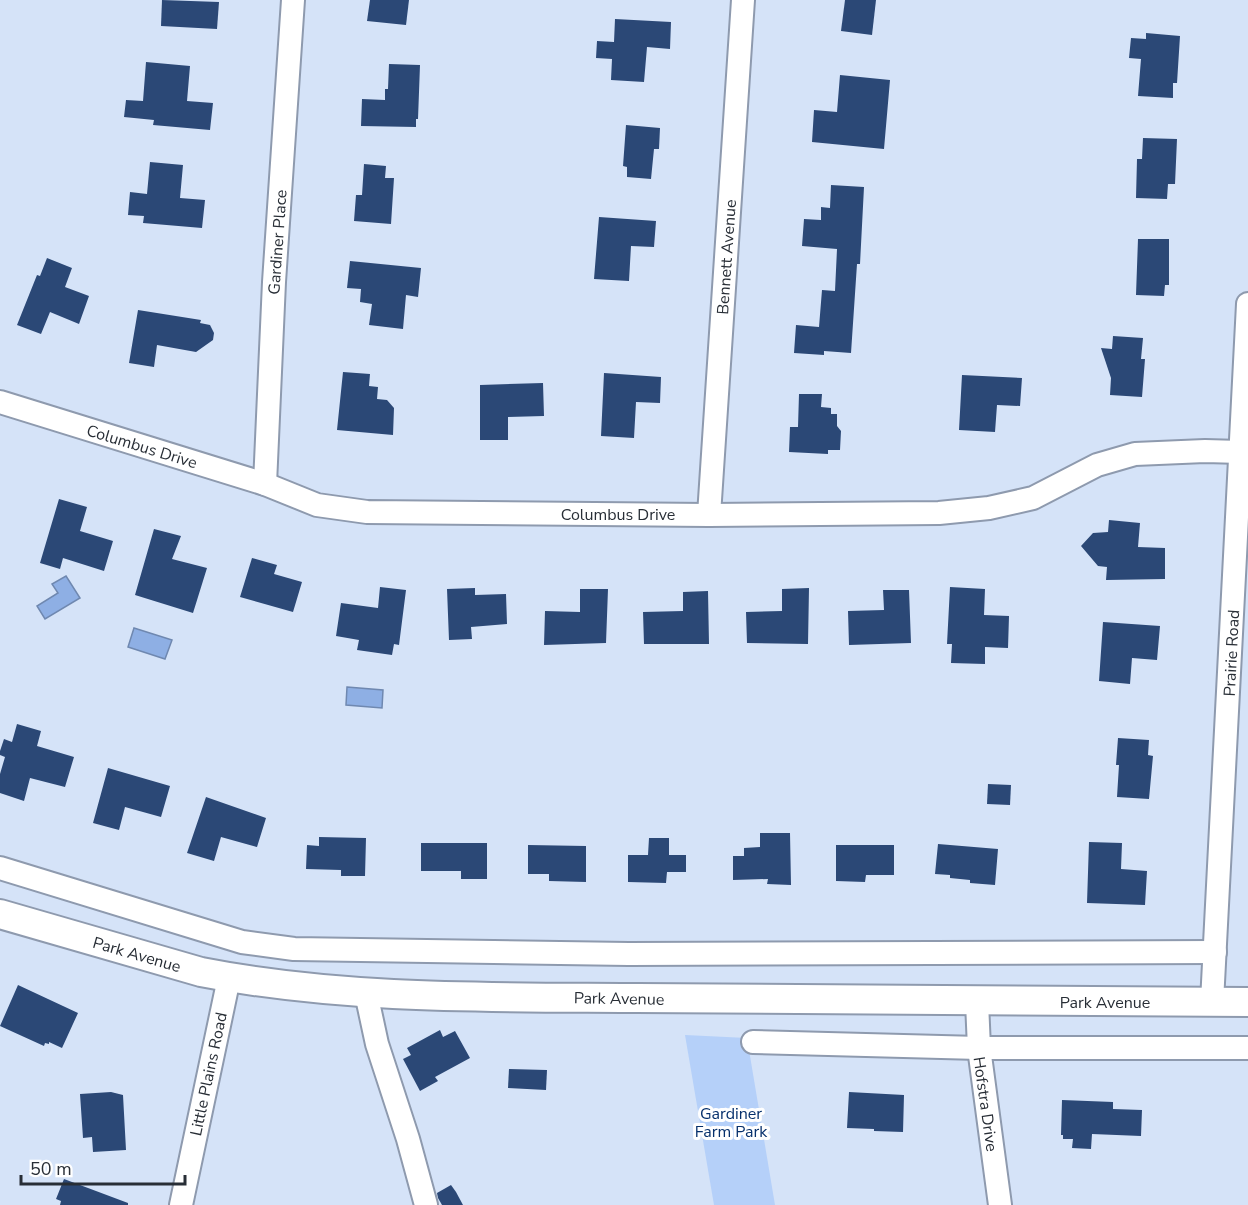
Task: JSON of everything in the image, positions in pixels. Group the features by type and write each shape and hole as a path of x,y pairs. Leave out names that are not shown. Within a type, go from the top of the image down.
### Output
{"main road":[{"name":"Park Avenue","path":"0,914 201,972 229,978 366,993 977,1002 1248,1002"}],"street":[{"name":"Gardiner Place","path":"265,484 274,282 293,0"},
{"name":"Bennett Avenue","path":"709,515 743,0"},
{"name":"Prairie Road","path":"1212,1002 1248,304"},
{"name":"Columbus Drive","path":"0,402 265,484 317,505 367,512 709,515 939,513 989,508 1033,498 1097,465 1135,454 1241,452"},
{"path":"0,868 242,942 294,949 629,954 1215,952"},
{"name":"Little Plains Road","path":"181,1205 229,978"},
{"path":"366,993 377,1044 408,1139 426,1205"},
{"name":"Hofstra Drive","path":"977,1002 979,1048 1000,1205"},
{"path":"753,1042 979,1048 1248,1048"}],"green space":[{"name":"Gardiner Farm Park","path":"685,1035 747,1038 775,1205 714,1205"}],"shaded area":[{"path":"66,576 80,598 45,619 37,606 58,593 52,584"},
{"path":"134,628 172,640 165,659 128,647"},
{"path":"347,687 383,690 382,708 346,705"}],"building":[{"path":"162,0 219,2 217,29 161,26"},
{"path":"370,0 409,0 406,25 367,21"},
{"path":"845,0 876,0 872,35 841,31"},
{"path":"615,19 671,22 670,49 647,47 644,82 611,80 612,59 596,58 597,41 614,42"},
{"path":"1146,33 1180,36 1177,83 1173,83 1173,98 1138,96 1141,59 1129,58 1131,38 1146,39"},
{"path":"146,62 190,66 187,101 213,103 210,130 153,125 154,120 124,117 126,100 143,101"},
{"path":"389,64 420,65 416,127 361,126 362,99 385,100"},
{"path":"840,75 890,80 884,149 812,142 814,110 837,112"},
{"path":"626,125 660,128 659,149 654,149 651,179 627,177 627,167 623,166"},
{"path":"1143,138 1177,139 1175,184 1168,184 1167,199 1136,198 1137,159 1142,159"},
{"path":"150,162 183,165 180,198 205,200 202,228 143,223 144,216 128,215 130,192 147,194"},
{"path":"364,164 386,166 385,178 394,178 391,224 354,221 356,195 362,195"},
{"path":"831,185 864,187 860,264 857,264 851,353 824,351 824,355 794,353 796,325 819,327 822,290 835,291 837,249 802,246 804,219 821,220 821,207 830,208"},
{"path":"599,217 656,221 654,247 631,246 629,281 594,279"},
{"path":"1138,239 1169,239 1169,285 1165,285 1164,296 1136,295"},
{"path":"47,258 72,268 65,287 89,296 79,324 50,312 41,334 17,325 37,275 40,276"},
{"path":"350,261 421,268 418,297 406,295 403,329 369,325 372,304 360,302 361,289 347,288"},
{"path":"138,310 201,320 200,323 210,325 214,333 213,340 196,352 157,345 154,367 129,363"},
{"path":"1113,336 1143,338 1141,359 1145,359 1142,397 1110,395 1111,378 1101,348 1112,349"},
{"path":"343,372 370,374 369,386 378,387 377,399 387,400 394,408 393,435 337,430"},
{"path":"604,373 661,377 660,403 636,402 634,438 601,436"},
{"path":"962,375 1022,378 1020,406 997,405 995,432 959,430"},
{"path":"543,383 544,416 508,417 508,440 480,440 480,385"},
{"path":"799,394 822,394 821,407 831,408 831,414 837,414 837,426 841,431 840,450 828,450 828,454 789,452 790,427 798,427"},
{"path":"59,499 87,507 80,531 113,541 104,571 63,558 60,569 40,563"},
{"path":"1109,520 1140,523 1138,547 1165,548 1165,579 1106,580 1107,567 1098,566 1081,546 1093,533 1108,532"},
{"path":"154,529 181,536 172,559 207,568 193,613 135,595"},
{"path":"252,558 277,565 274,574 302,582 293,612 240,597"},
{"path":"380,587 406,590 399,645 394,644 392,655 357,650 359,640 336,636 341,603 378,608"},
{"path":"950,587 985,589 984,615 1009,616 1008,648 985,647 985,664 951,663 952,644 947,644"},
{"path":"475,588 475,595 506,594 507,624 471,627 472,639 449,640 447,589"},
{"path":"809,588 808,644 747,643 746,612 782,611 782,589"},
{"path":"580,589 608,589 606,643 544,645 545,611 580,612"},
{"path":"883,590 909,590 911,643 849,645 848,611 884,610"},
{"path":"708,591 709,644 644,644 643,612 683,611 683,592"},
{"path":"1103,622 1160,626 1157,660 1132,658 1130,684 1099,681"},
{"path":"17,724 41,731 37,746 74,757 65,787 30,778 24,801 0,793 0,774 5,757 0,755 0,751 4,739 12,742"},
{"path":"1118,738 1149,740 1148,755 1153,756 1149,799 1117,797"},
{"path":"108,768 170,786 161,817 125,807 119,830 93,823"},
{"path":"988,784 1011,785 1010,805 987,804"},
{"path":"206,797 266,818 257,847 221,837 214,861 187,853"},
{"path":"760,833 790,833 791,885 767,884 768,879 733,880 733,856 744,856 744,848 760,847"},
{"path":"319,837 366,838 365,876 341,876 341,870 306,869 307,845 319,846"},
{"path":"649,838 669,838 669,855 686,855 686,872 667,872 666,883 628,882 628,855 648,855"},
{"path":"1089,842 1122,843 1121,869 1147,871 1145,905 1087,903"},
{"path":"421,843 487,843 487,879 461,879 461,871 421,871"},
{"path":"938,844 998,849 995,885 970,883 970,880 935,874"},
{"path":"528,845 586,846 586,882 549,881 549,874 528,874"},
{"path":"836,845 894,845 894,875 866,875 865,882 836,881"},
{"path":"18,985 78,1013 62,1048 49,1042 44,1046 0,1026"},
{"path":"440,1030 443,1037 455,1031 470,1058 435,1077 438,1081 420,1091 403,1059 411,1055 407,1048"},
{"path":"509,1069 547,1070 546,1090 508,1088"},
{"path":"111,1092 123,1095 126,1150 93,1152 92,1137 83,1138 80,1094"},
{"path":"849,1092 904,1095 903,1132 847,1128"},
{"path":"1062,1100 1113,1102 1113,1109 1142,1110 1141,1136 1092,1134 1091,1149 1072,1148 1073,1139 1063,1139 1061,1135"},
{"path":"64,1179 128,1203 128,1205 60,1205 61,1201 56,1199"},
{"path":"451,1185 463,1205 442,1205 437,1193"}]}
